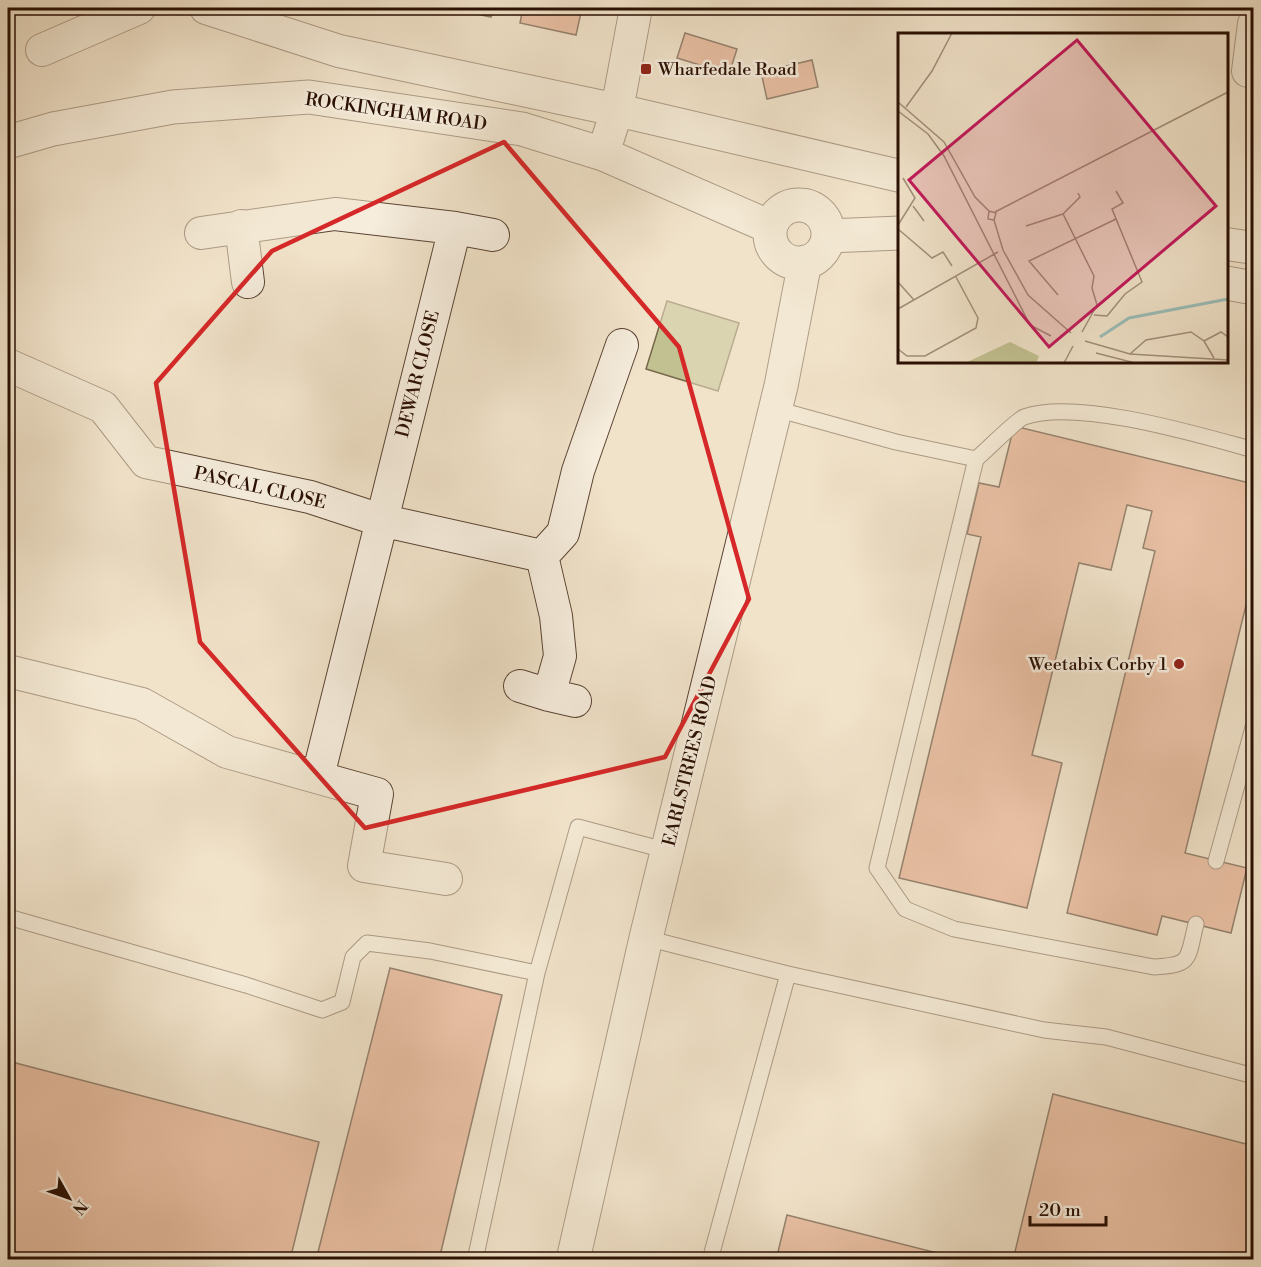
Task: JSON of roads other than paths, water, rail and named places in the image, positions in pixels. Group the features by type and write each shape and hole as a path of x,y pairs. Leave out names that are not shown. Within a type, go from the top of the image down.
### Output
{"street":[{"path":"42,50 139,8"},
{"path":"206,8 339,51 618,110 898,176"},
{"path":"603,154 618,110 636,8"},
{"path":"1248,71 1254,24"},
{"name":"ROCKINGHAM ROAD","path":"8,142 53,129 173,107 309,97 522,129 603,154 770,227"},
{"path":"805,205 822,216 828,236 819,254 805,262 785,259 772,245 770,227 781,211 790,206 805,205"},
{"path":"201,233 335,214 455,228 493,235"},
{"path":"241,226 248,282"},
{"name":"DEWAR CLOSE","path":"318,776 380,519 455,228"},
{"path":"828,236 898,233"},
{"path":"1228,244 1254,248"},
{"name":"EARLSTREES ROAD","path":"573,1260 646,938 776,409 805,262"},
{"path":"1228,283 1254,288"},
{"path":"548,694 560,656 556,616 542,556 563,533 578,471 622,345"},
{"name":"PASCAL CLOSE","path":"8,365 103,407 146,462 310,497 380,519 542,556"},
{"path":"8,671 142,704 227,752 377,794 364,866 446,879"}],"lane":[{"path":"776,409 896,442 976,459"},
{"path":"1196,924 1187,958 1179,966 1154,967 954,928 905,909 877,868 976,459 1022,417 1046,412 1139,421 1254,450"},
{"path":"1215,861 1254,724"},
{"path":"474,1260 537,974 578,827 668,851"},
{"path":"8,917 246,985 322,1010 342,1002 353,957 367,943 430,951 537,974"},
{"path":"646,938 788,974 1044,1030 1106,1037 1254,1076"},
{"path":"710,1260 788,974"}],"place":[{"name":"Wharfedale Road","path":"646,69"},
{"name":"Weetabix Corby 1","path":"1179,664"}]}
